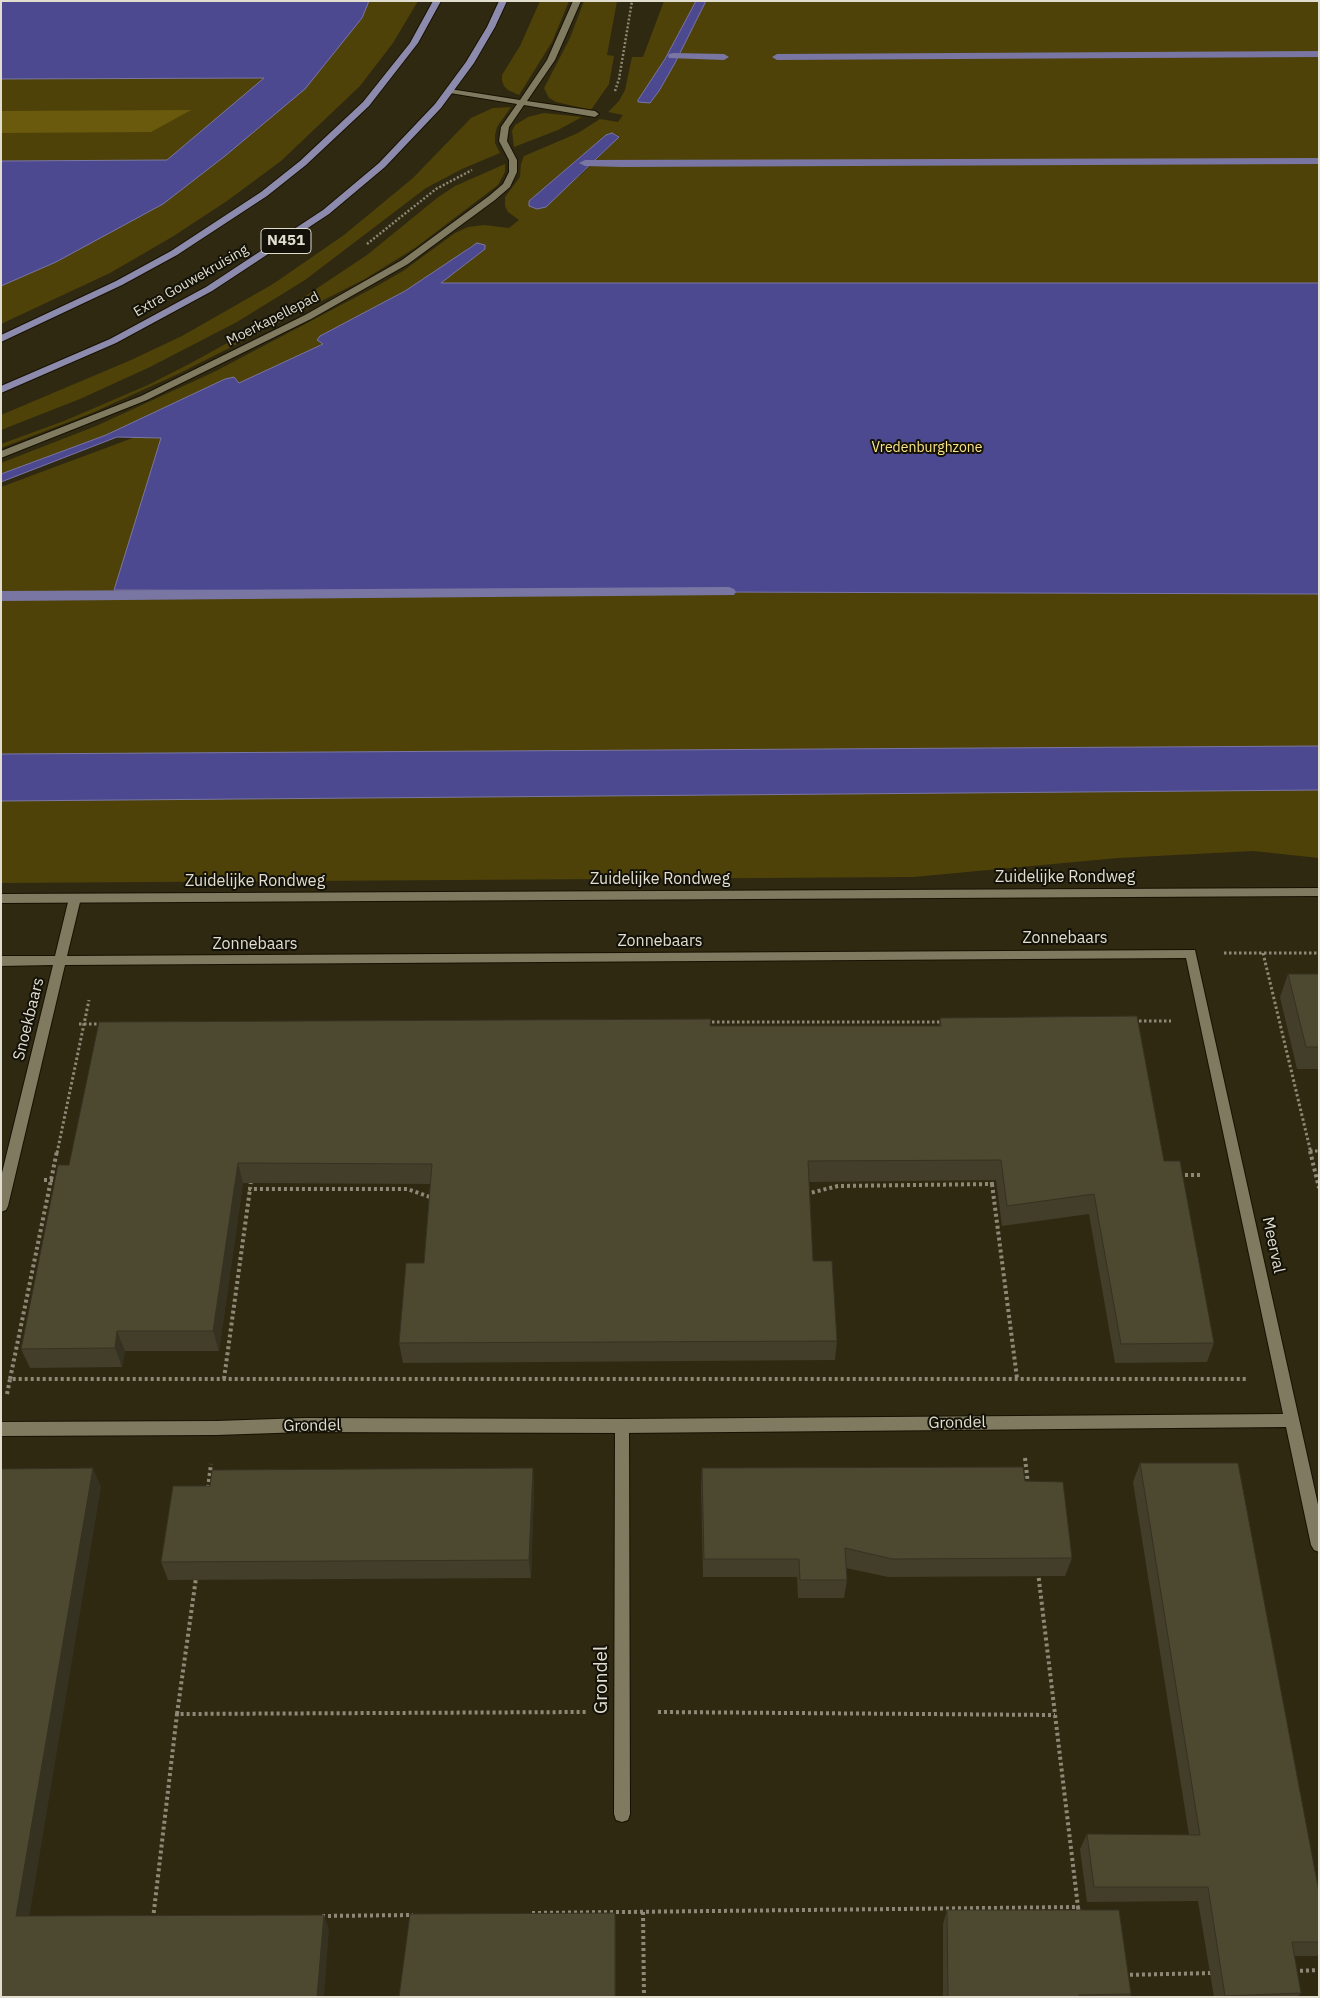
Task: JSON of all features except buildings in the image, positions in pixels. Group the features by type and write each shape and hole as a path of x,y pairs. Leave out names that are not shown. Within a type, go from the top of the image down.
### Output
{"main road":[{"path":"1,339 119,284 174,253 218,225 297,168 366,104 387,79 414,42 437,1"},
{"name":"Extra Gouwekruising","path":"1,390 77,358 209,289 326,212 382,164 422,124 450,91 470,63 491,27 503,1"}],"street":[{"name":"Moerkapellepad","path":"1,455 144,398 363,287 426,248 507,185 514,172 513,160 503,141 503,132 551,60 577,1"},
{"path":"450,91 595,114"},
{"name":"Zuidelijke Rondweg","path":"1,899 1319,892"},
{"name":"Snoekbaars","path":"1,1206 75,898"},
{"name":"Zonnebaars","path":"1,962 1192,953"},
{"name":"Meerval","path":"1192,953 1319,1545"},
{"name":"Grondel","path":"1,1429 216,1428 305,1425 622,1426 1293,1420"},
{"name":"Grondel","path":"622,1426 622,1814"}],"path":[{"path":"595,114 612,96 616,88 632,1"},
{"path":"361,249 436,189 510,155"},
{"path":"1192,953 1319,953"},
{"path":"1263,953 1319,1188"},
{"path":"6,1396 97,961"},
{"path":"1126,1021 1206,1021"},
{"path":"699,1022 948,1022"},
{"path":"45,1024 104,1024"},
{"path":"1310,1151 1319,1151"},
{"path":"1170,1175 1240,1174"},
{"path":"1001,1177 991,1177 1017,1378"},
{"path":"8,1180 61,1180"},
{"path":"224,1379 251,1180 242,1180"},
{"path":"804,1194 838,1186 992,1184"},
{"path":"250,1189 407,1189 438,1200"},
{"path":"10,1379 1284,1379"},
{"path":"1020,1423 1028,1491"},
{"path":"207,1497 216,1428"},
{"path":"1038,1569 1080,1917"},
{"path":"152,1919 196,1576"},
{"path":"177,1714 622,1712 1055,1715"},
{"path":"526,1914 1078,1907"},
{"path":"643,1912 644,1997"},
{"path":"319,1916 418,1915"},
{"path":"143,1919 162,1918"},
{"path":"1290,1971 1319,1970"},
{"path":"1116,1975 1222,1972"}],"green space":[{"path":"1,1 418,1 393,43 360,86 281,161 227,201 172,237 110,273 1,324"},
{"path":"540,1 569,1 552,42 519,95 504,86 502,75 520,46"},
{"path":"584,1 617,1 607,55 614,56 609,84 591,110 556,102 549,98 544,88 570,38"},
{"name":"Vredenburghzone","path":"664,1 696,1 665,59 638,100 650,103 675,63 706,1 1319,1 1319,858 1253,851 1118,858 913,877 1,883 1,487 224,404 487,284 440,283 485,249 472,245 405,291 320,336 317,340 323,344 239,383 225,379 106,435 1,474 1,463 96,426 214,372 377,286 403,271 455,233 468,227 484,225 509,228 519,220 508,212 505,206 505,197 520,177 524,156 578,133 600,119 618,122 623,115 608,112 619,101 625,90 632,57 643,57","holes":["612,133 618,135 618,138 582,174 537,209 529,206 529,201 606,135"]},
{"path":"511,107 497,127 495,135 495,143 500,153 462,169 426,188 305,280 237,322 150,367 80,399 1,430 1,415 131,360 182,336 273,284 344,235 413,178 471,118 493,108"},
{"path":"544,113 582,117 558,130 514,147 512,131 515,125 528,117"},
{"path":"505,164 505,172 498,185 415,248 365,279 178,374 92,413 1,448 1,444 64,421 148,385 271,319 367,255 437,198 455,186"}],"shaded area":[{"path":"1,1 369,1 362,18 305,89 225,156 163,204 56,262 1,286 1,161 167,160 264,78 1,79"},
{"path":"696,1 706,1 659,91 650,103 638,102 665,59"},
{"path":"191,110 151,132 1,133 1,111"},
{"path":"612,133 619,137 546,207 537,209 529,206 529,201 606,135"},
{"path":"477,243 485,245 485,249 441,283 1319,283 1319,594 114,590 161,438 117,437 1,482 1,474 106,435 225,379 234,377 239,383 323,344 317,340 320,336 405,291"},
{"path":"1319,746 1319,790 1,801 1,754"}],"waterway":[{"path":"777,57 1319,54"},
{"path":"673,56 724,57"},
{"path":"585,163 1319,161"},
{"path":"1,596 729,592"}]}
